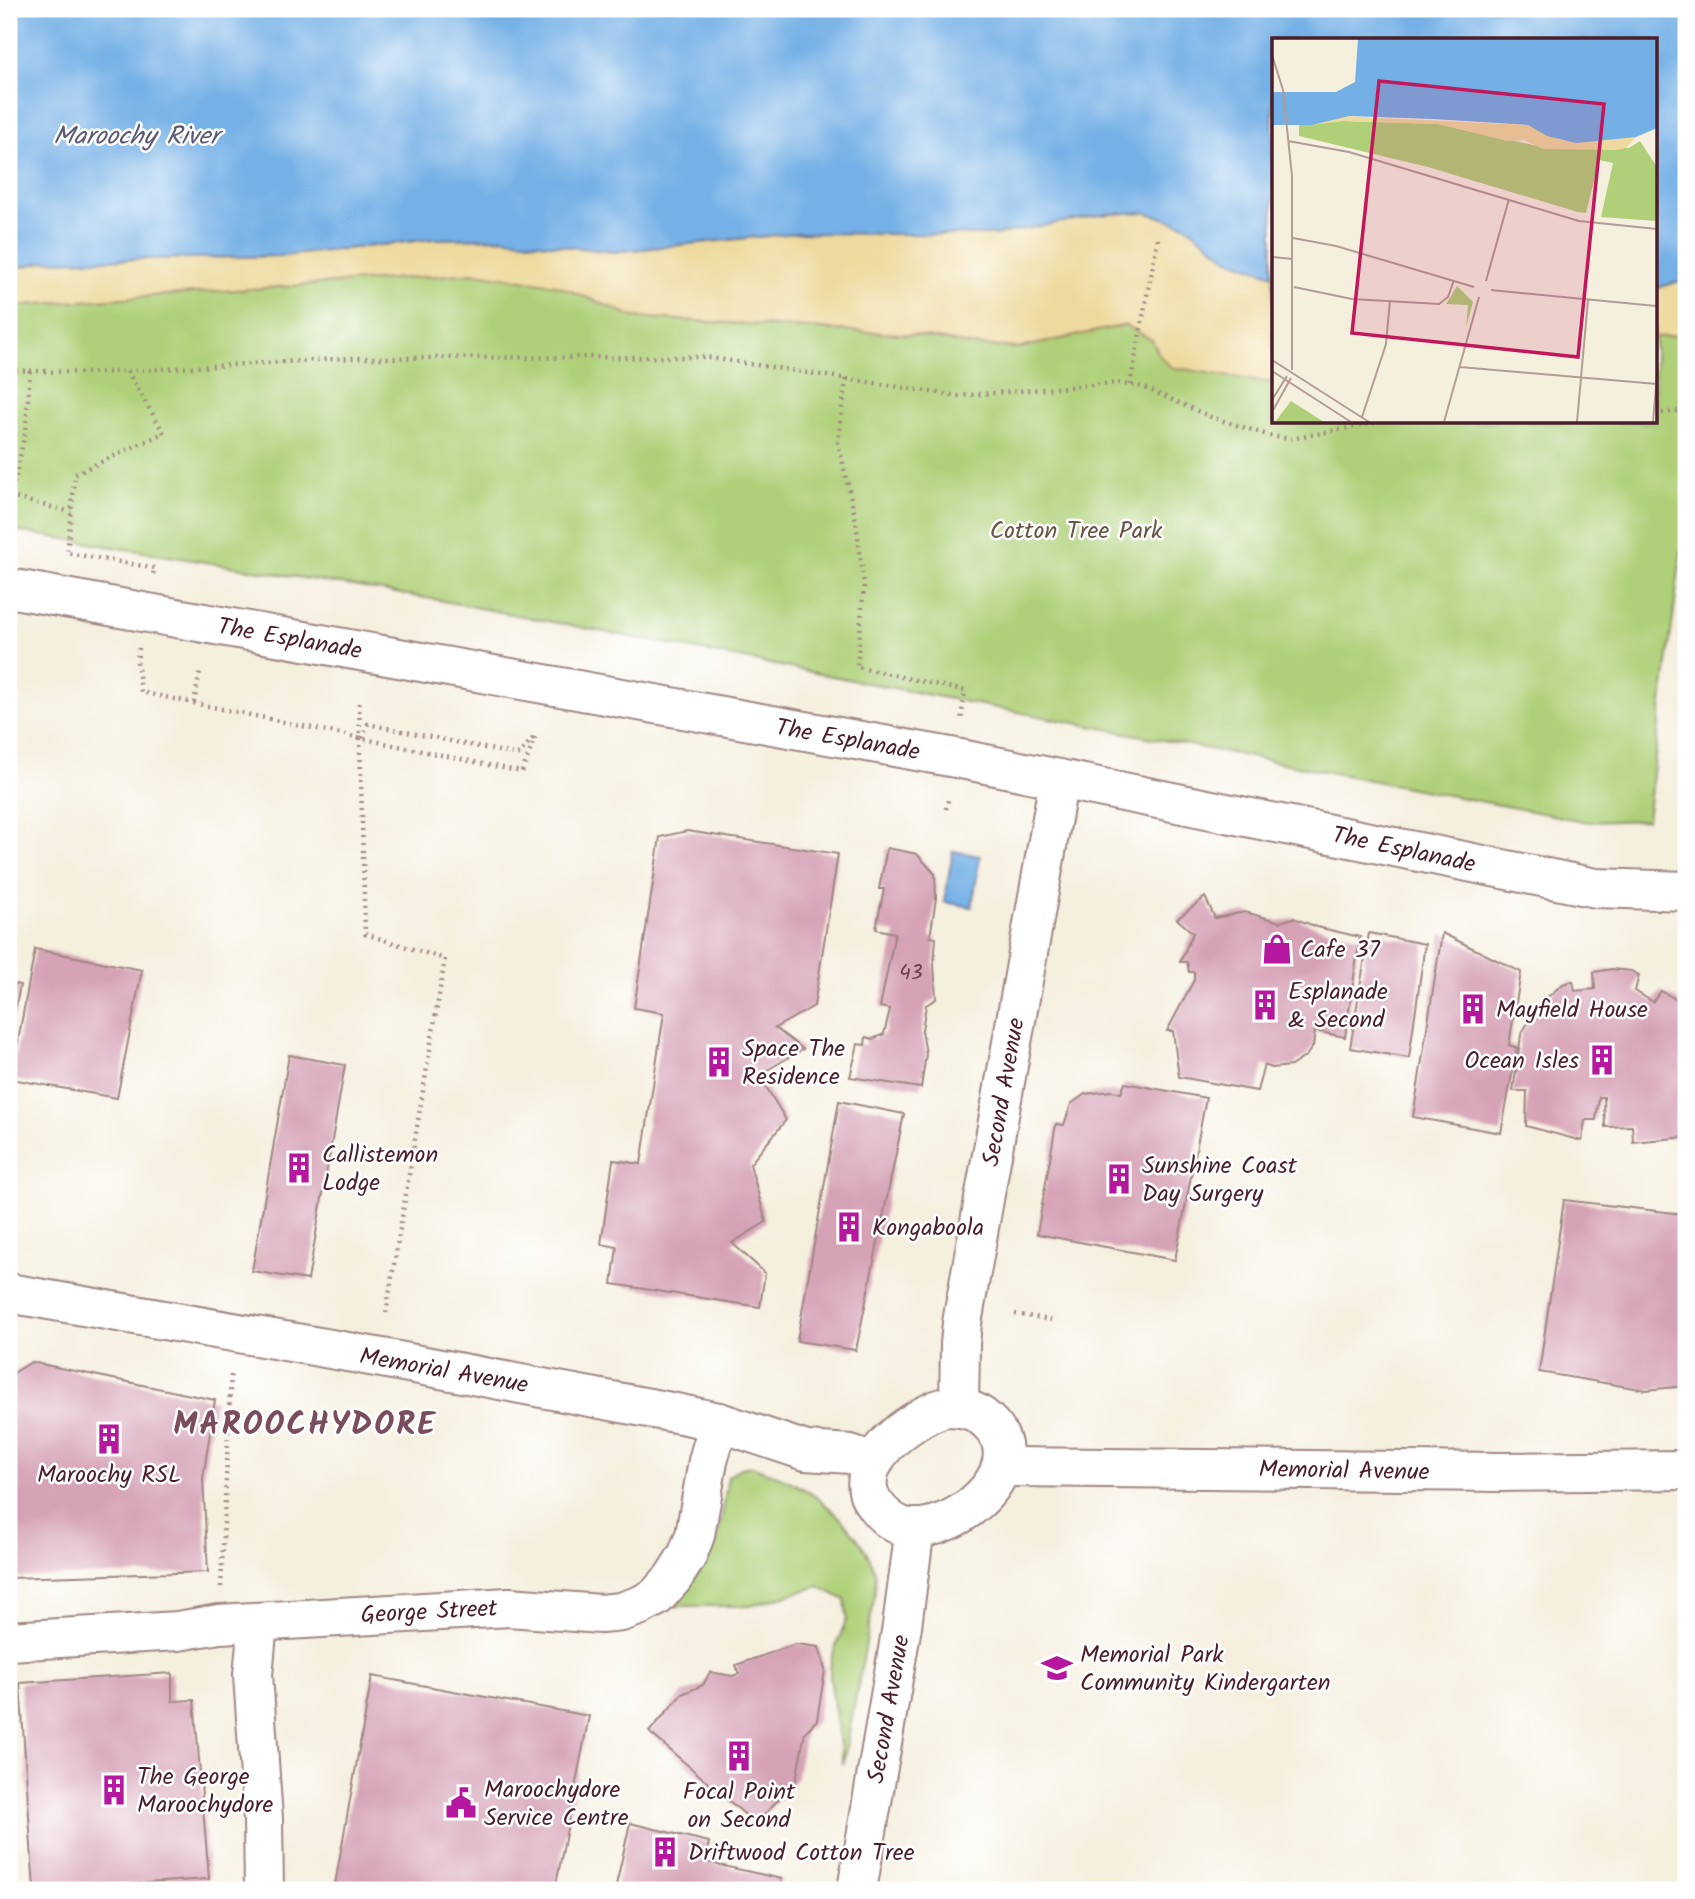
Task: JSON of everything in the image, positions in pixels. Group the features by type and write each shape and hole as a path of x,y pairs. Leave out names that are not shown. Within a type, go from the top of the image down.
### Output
{"street":[{"name":"The Esplanade","path":"9,588 956,758 1596,888 1686,891"},
{"name":"Second Avenue","path":"959,1407 962,1322 1059,779"},
{"name":"Memorial Avenue","path":"9,1293 396,1360 719,1422 806,1451 850,1454 874,1462"},
{"path":"945,1407 973,1409 1001,1436 1004,1451 1001,1467 989,1489 961,1513 932,1527 900,1525 884,1516 872,1502 869,1477 874,1462 894,1436 915,1420 945,1407"},
{"name":"George Street","path":"9,1641 509,1607 601,1614 621,1612 656,1597 673,1578 687,1556 695,1535 708,1461 719,1422"},
{"name":"Memorial Avenue","path":"1001,1467 1499,1472 1686,1470"},
{"name":"Second Avenue","path":"857,1890 902,1626 915,1528"},
{"path":"258,1623 253,1675 264,1890"}],"path":[{"path":"1130,385 1158,238"},
{"path":"9,370 92,373 352,358 705,357 958,396 1117,383 1143,387 1211,417 1271,436 1290,439 1369,424"},
{"path":"30,371 26,429 11,497 71,512"},
{"path":"127,371 164,433 75,474 67,553 155,568 137,660 141,692 361,739 523,772 536,735 518,755 368,724 361,739"},
{"path":"846,379 838,442 856,521 864,584 857,667 965,691 946,808"},
{"path":"1656,414 1686,410"},
{"path":"194,703 200,672"},
{"path":"359,703 365,934 445,959 386,1313"},
{"path":"1015,1314 1051,1320"},
{"path":"219,1625 232,1333"}],"green space":[{"name":"Cotton Tree Park","path":"476,273 556,285 635,317 916,335 970,345 1019,348 1125,325 1152,340 1160,356 1263,382 1272,381 1272,424 1656,424 1656,337 1686,335 1686,516 1647,820 1588,822 438,600 9,530 9,306"},
{"path":"752,1466 797,1485 833,1511 864,1548 875,1574 873,1606 843,1764 830,1678 831,1659 847,1618 845,1600 819,1586 750,1606 672,1606 712,1552 720,1525 728,1477 740,1468"}],"sand":[{"path":"1145,212 1185,225 1229,259 1272,275 1272,381 1263,382 1171,367 1160,356 1152,340 1125,325 1019,348 970,345 916,335 635,317 556,285 476,273 9,306 9,270 46,261 283,256 433,239 500,238 613,252 796,233"},
{"path":"1686,280 1686,335 1656,337 1656,288"}],"water":[{"name":"Maroochy River","path":"9,9 1686,9 1686,280 1656,288 1656,38 1272,38 1272,275 1229,259 1185,225 1145,212 1107,214 993,235 796,233 613,252 500,238 433,239 283,256 46,261 9,270"},
{"path":"953,851 980,856 972,907 944,902"}],"building":[{"name":"Space The Residence","path":"687,831 838,854 814,1006 775,1028 803,1049 759,1075 786,1120 750,1164 766,1222 732,1243 765,1273 760,1307 612,1284 617,1247 601,1244 613,1160 641,1164 664,1013 634,1008 660,837"},
{"path":"887,848 917,854 935,874 936,898 930,937 936,938 936,999 926,1005 922,1030 926,1054 921,1088 850,1077 858,1044 865,1045 866,1037 873,1039 884,1034 890,1009 880,1007 895,933 876,929 884,889 879,889"},
{"name":"Esplanade & Second","path":"1205,897 1215,918 1245,912 1280,922 1294,918 1317,927 1360,937 1345,1037 1315,1031 1313,1046 1306,1056 1291,1066 1272,1068 1264,1065 1257,1091 1179,1077 1173,1031 1167,1031 1194,980 1194,972 1189,972 1187,962 1180,962 1193,933 1177,919"},
{"path":"1369,933 1425,944 1409,1058 1350,1048"},
{"name":"Mayfield House","path":"1442,933 1521,972 1509,1045 1517,1048 1501,1133 1413,1117"},
{"path":"35,949 142,970 117,1098 11,1079"},
{"name":"Ocean Isles","path":"1612,969 1631,971 1639,975 1635,991 1653,1002 1661,991 1677,1000 1686,1012 1686,1137 1633,1142 1632,1126 1605,1127 1604,1097 1599,1097 1596,1120 1585,1120 1582,1141 1526,1126 1527,1091 1513,1091 1521,1035 1538,1005 1563,984 1573,981 1575,991 1595,989 1594,972"},
{"path":"9,983 20,985 10,1038 9,1038"},
{"name":"Callistemon Lodge","path":"289,1055 345,1065 308,1280 252,1271"},
{"name":"Sunshine Coast Day Surgery","path":"1125,1083 1206,1098 1175,1260 1037,1234 1056,1124 1064,1125 1071,1104 1085,1094 1112,1091 1121,1093"},
{"name":"Kongaboola","path":"839,1101 904,1114 856,1350 797,1341"},
{"path":"1564,1200 1682,1214 1686,1386 1646,1390 1539,1372"},
{"name":"Maroochy RSL","path":"31,1362 215,1400 203,1478 208,1572 9,1578 9,1376"},
{"name":"Focal Point on Second","path":"796,1644 819,1647 825,1670 817,1720 805,1732 796,1780 756,1824 649,1732 682,1694 703,1685 710,1672 732,1676 739,1674 736,1665"},
{"name":"The George Maroochydore","path":"172,1673 172,1701 194,1700 209,1879 34,1890 20,1683"},
{"name":"Maroochydore Service Centre","path":"372,1676 589,1716 555,1890 334,1890"},
{"name":"Driftwood Cotton Tree","path":"630,1823 709,1842 705,1862 782,1879 779,1890 615,1890"}],"place":[{"name":"Cafe 37","path":"1277,949"},
{"name":"Esplanade & Second","path":"1265,1005"},
{"name":"Mayfield House","path":"1473,1009"},
{"name":"Ocean Isles","path":"1602,1060"},
{"name":"Space The Residence","path":"719,1062"},
{"name":"Callistemon Lodge","path":"299,1168"},
{"name":"Sunshine Coast Day Surgery","path":"1119,1179"},
{"name":"Kongaboola","path":"849,1227"},
{"name":"Maroochy RSL","path":"109,1439"},
{"name":"Memorial Park Community Kindergarten","path":"1057,1668"},
{"name":"Focal Point on Second","path":"739,1756"},
{"name":"The George Maroochydore","path":"114,1790"},
{"name":"Maroochydore Service Centre","path":"461,1803"},
{"name":"Driftwood Cotton Tree","path":"665,1852"}],"district":[{"name":"MAROOCHYDORE","path":"305,1423"}]}
